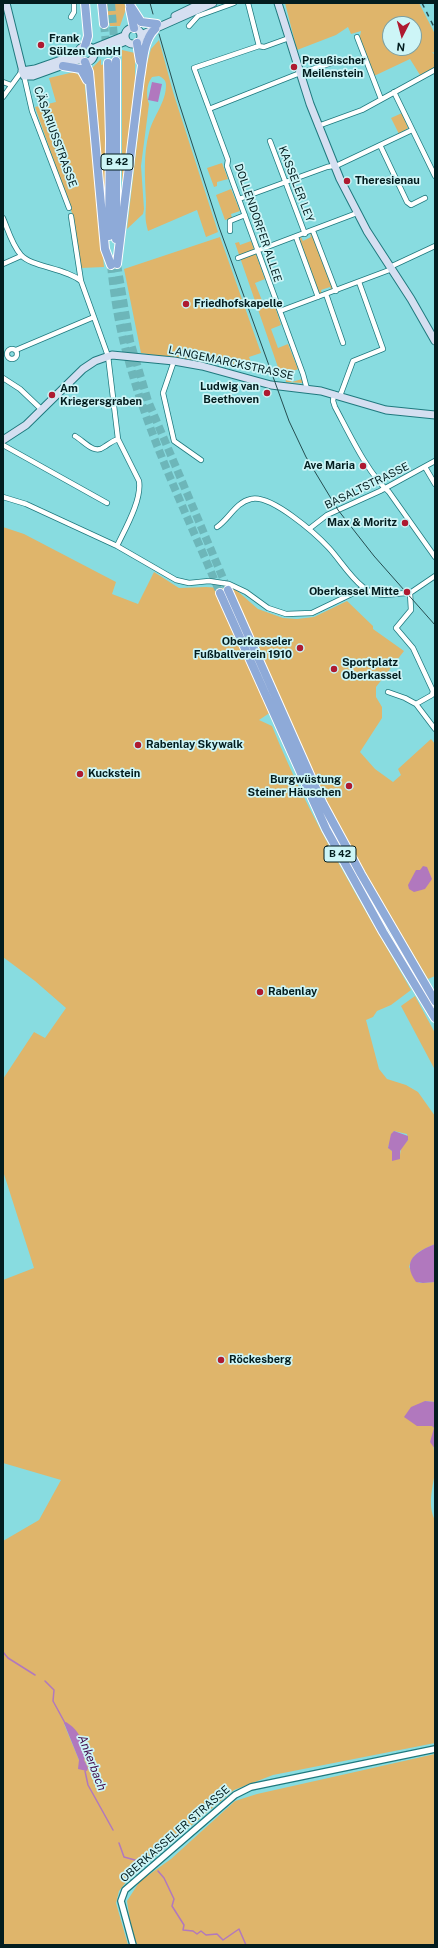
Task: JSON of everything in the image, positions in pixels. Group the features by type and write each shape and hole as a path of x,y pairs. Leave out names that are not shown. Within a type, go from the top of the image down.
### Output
{"highway":[{"path":"85,3 90,50"},
{"path":"102,3 104,24"},
{"name":"B 42","path":"114,264 140,78 145,51 151,32 156,27 141,22 129,4"},
{"name":"B 42","path":"129,4 138,34 140,78"},
{"name":"B 42","path":"81,58 88,68 105,249 114,264"},
{"name":"B 42","path":"112,62 109,217 114,264"},
{"name":"B 42","path":"63,66 81,69 86,76 89,86"},
{"name":"B 42","path":"228,590 323,804 361,874 435,1001"},
{"name":"B 42","path":"220,594 326,829 383,932 435,1018"}],"main road":[{"path":"156,27 202,3"},
{"path":"125,39 130,44 138,34 213,3"},
{"path":"278,3 288,38 318,126 334,165 357,214 411,299 435,341"},
{"name":"CÄSARIUSSTRASSE","path":"6,7 23,74"},
{"path":"125,39 127,30 138,34"},
{"path":"81,58 81,48 90,50 125,39"},
{"path":"23,74 35,69 81,58 90,60 90,50"},
{"path":"23,74 33,76 81,58"},
{"name":"LANGEMARCKSTRASSE","path":"3,440 17,432 83,369 108,356 118,355 174,361 202,366 271,385 307,389 337,395 386,410 435,415"}],"street":[{"path":"71,17 74,12 74,3"},
{"path":"189,26 198,16 234,3"},
{"path":"248,3 259,46 264,47 288,38"},
{"path":"357,38 382,99"},
{"name":"DOLLENDORFER ALLEE","path":"259,46 194,68 228,160 227,166 307,389"},
{"path":"210,109 300,73 335,62"},
{"path":"318,126 362,110 435,70"},
{"path":"3,97 11,85 23,74"},
{"name":"CÄSARIUSSTRASSE","path":"23,74 32,111 69,208"},
{"path":"3,82 11,85"},
{"path":"394,92 435,176"},
{"path":"239,199 334,165 412,130"},
{"name":"KASSELER LEY","path":"270,141 305,234"},
{"path":"380,145 407,202 411,204 425,198"},
{"path":"238,258 357,214"},
{"path":"230,230 230,221 245,215"},
{"path":"71,216 81,281 108,356 118,439 139,481 140,487 129,520 117,546"},
{"path":"3,218 21,256 28,260 74,276 81,281"},
{"path":"313,231 336,291"},
{"path":"296,237 318,297"},
{"path":"280,311 358,282 391,268 435,246"},
{"path":"3,264 21,256"},
{"path":"358,282 383,349 353,361 333,401 372,473 385,488 435,556"},
{"path":"326,294 343,343"},
{"path":"16,350 16,356 12,359 5,352 11,349 16,350 94,317"},
{"path":"174,361 163,393 174,441 201,460"},
{"path":"3,378 20,389 41,409"},
{"path":"76,436 92,448 99,450 118,439"},
{"path":"3,445 107,504"},
{"name":"BASALTSTRASSE","path":"309,529 327,516 385,488 435,461"},
{"path":"425,467 435,484"},
{"path":"3,497 26,504 117,546 176,580 190,583 209,581 229,584 246,592 268,608 286,614 312,613 364,588"},
{"path":"217,527 225,522 241,503 254,498 264,500 276,506 309,529 364,588 384,596 410,593 435,576"},
{"path":"410,593 411,610 396,630 413,648 434,694 416,704"},
{"path":"388,692 416,704 435,729"},
{"name":"OBERKASSELER STRASSE","path":"133,1945 121,1901 125,1890 235,1795 251,1787 435,1749"}],"shaded area":[{"path":"106,3 124,3 126,9 120,26 110,26"},
{"path":"285,3 419,3 435,34 435,53 432,52 435,55 435,67 420,75 410,59 374,76 359,41 361,31 351,34 348,27 336,35 297,50"},
{"path":"159,40 173,92 218,232 206,237 197,210 148,231 146,219 145,158 147,141 151,127 164,98 166,85 163,78 159,76 152,77 147,90 149,104 141,166 144,209 143,214 127,229 146,67 151,49"},
{"path":"122,50 135,53 135,80 122,199"},
{"path":"101,59 101,65 105,64 105,208 91,69"},
{"path":"74,72 84,78 104,267 81,268 72,213 35,107 56,102 49,78"},
{"path":"152,82 162,84 158,102 148,100"},
{"path":"402,113 408,128 399,134 391,118"},
{"path":"222,163 228,179 217,182 217,186 214,187 207,168"},
{"path":"231,189 240,211 231,214 232,218 225,220 216,195"},
{"path":"310,234 313,235 333,288 331,290 330,287 321,290 322,294 319,293 299,239 301,237 303,241 311,237"},
{"path":"220,237 261,353 249,357 254,371 206,360 205,363 141,353 124,269"},
{"path":"251,241 265,279 255,283 263,303 273,300 281,325 271,329 278,348 288,344 298,369 289,373 292,382 302,379 303,383 286,382 285,376 281,376 235,243 239,242 240,245"},
{"path":"3,527 24,534 116,582 112,594 138,604 154,572 179,588 206,587 235,589 258,609 283,618 297,619 314,617 347,601 373,626 373,629 404,651 376,687 376,697 382,707 382,718 360,752 375,769 393,782 401,775 398,769 431,739 435,744 435,976 428,979 376,892 333,815 283,704 259,720 272,726 302,794 319,827 411,990 391,1005 377,1011 373,1017 366,1020 379,1069 387,1079 406,1085 418,1092 435,1116 435,1244 422,1250 416,1255 409,1267 419,1283 435,1282 435,1402 425,1401 417,1426 432,1426 435,1428 433,1438 435,1471 431,1508 435,1520 435,1743 273,1775 234,1790 162,1850 127,1881 119,1891 116,1903 128,1945 3,1945 3,1541 39,1520 61,1480 3,1463 3,1280 34,1268 3,1171 3,1079 34,1032 45,1038 66,1008 35,981 3,957","holes":["394,1131 407,1134 408,1140 401,1148 400,1155 388,1147","64,1724 83,1740 84,1760 88,1768 79,1760"]},
{"path":"423,866 427,867 432,879 425,889 414,892 409,889 408,885 416,870 420,870"},
{"path":"415,996 435,1033 435,1070 401,1006"},
{"path":"394,1131 408,1136 408,1140 400,1151 400,1159 392,1161 392,1151 388,1148 391,1134"},
{"path":"435,1244 435,1282 416,1282 410,1268 410,1262 422,1250"},
{"path":"425,1401 435,1402 435,1449 430,1442 434,1428 432,1426 417,1426 404,1417 411,1407"},
{"path":"66,1722 76,1730 82,1740 84,1748 88,1750 84,1760 88,1768 87,1771 78,1769 79,1760 64,1723"},
{"path":"435,1754 435,1945 137,1945 131,1927 127,1901 140,1881 171,1859 235,1801 257,1794"}],"waterway":[{"name":"Ankerbach","path":"3,1652 8,1658 35,1675"},
{"name":"Ankerbach","path":"45,1681 54,1690 53,1701 65,1723"},
{"name":"Ankerbach","path":"85,1771 88,1785 113,1830"},
{"name":"Ankerbach","path":"119,1843 124,1857 146,1863"},
{"name":"Ankerbach","path":"158,1871 164,1878 174,1899 172,1906 184,1925 183,1930 193,1931 197,1934 201,1931 206,1935 217,1934 223,1940 239,1929 246,1945"}],"tunnel":[{"path":"111,3 116,61"},
{"path":"104,24 108,63"},
{"path":"117,264 130,341 148,401 228,590"},
{"path":"111,265 119,323 137,388 170,477 220,593"}],"tram line":[{"path":"150,3 153,14"},
{"path":"159,34 178,100 219,227 289,421 306,457 338,510 374,556 435,625"}],"railway":[{"path":"422,3 435,29"}],"place":[{"name":"Frank Sülzen GmbH","path":"41,45"},
{"name":"Preußischer Meilenstein","path":"294,67"},
{"name":"Theresienau","path":"347,181"},
{"name":"Friedhofskapelle","path":"186,304"},
{"name":"Ludwig van Beethoven","path":"267,393"},
{"name":"Am Kriegersgraben","path":"52,395"},
{"name":"Ave Maria","path":"363,466"},
{"name":"Max & Moritz","path":"405,523"},
{"name":"Oberkassel Mitte","path":"407,592"},
{"name":"Oberkasseler Fußballverein 1910","path":"300,648"},
{"name":"Sportplatz Oberkassel","path":"334,669"},
{"name":"Rabenlay Skywalk","path":"138,745"},
{"name":"Kuckstein","path":"80,774"},
{"name":"Burgwüstung Steiner Häuschen","path":"349,786"},
{"name":"Rabenlay","path":"260,992"},
{"name":"Röckesberg","path":"221,1360"}]}
